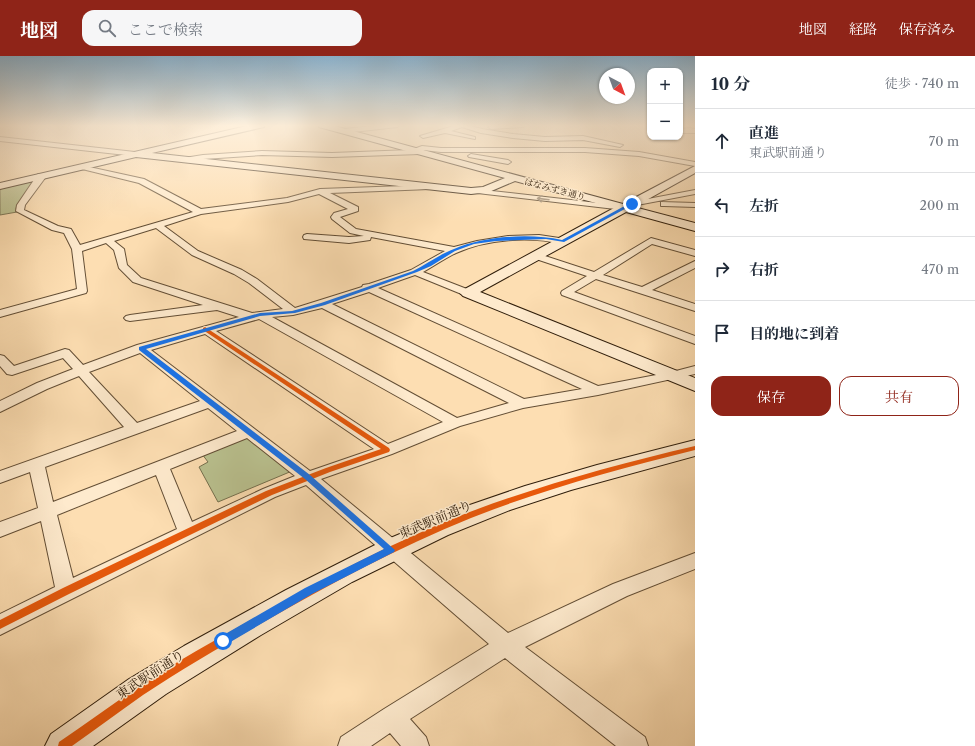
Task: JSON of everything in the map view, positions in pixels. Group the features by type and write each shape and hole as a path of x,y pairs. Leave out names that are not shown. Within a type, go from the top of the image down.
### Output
{"street":[{"path":"0,186 122,157"},
{"path":"162,157 430,187 628,206 695,205"},
{"path":"184,160 197,157"},
{"name":"はなみずき通り","path":"437,157 628,206 695,227"},
{"path":"479,157 508,162"},
{"path":"477,191 485,190 511,177 512,174 508,162 508,157"},
{"path":"657,157 695,164"},
{"path":"80,167 141,181 200,212"},
{"path":"468,293 695,169"},
{"path":"0,314 82,291 77,249 68,231 55,228 20,211 21,205 40,176"},
{"path":"77,249 200,212 288,200 320,191 430,187"},
{"path":"320,191 355,209 335,217 353,232 453,250"},
{"path":"628,206 695,192"},
{"path":"158,225 195,253 238,272 253,281 293,312"},
{"path":"307,237 349,240 379,237"},
{"path":"0,407 42,386 141,348 256,316 293,312 323,304 367,287 415,272 453,250 473,243 496,240 546,238 563,241"},
{"path":"108,240 119,249 122,266 137,280 220,307 256,316 455,423"},
{"path":"695,253 651,241 566,293 695,340"},
{"path":"536,256 695,308"},
{"path":"643,291 695,264"},
{"path":"415,272 695,385"},
{"path":"367,287 598,391"},
{"path":"323,304 522,404"},
{"path":"130,318 220,307"},
{"path":"205,330 387,450"},
{"path":"141,348 307,477 391,550 506,645 636,746"},
{"path":"0,359 12,371 65,353 134,429"},
{"path":"0,625 188,531 307,477 387,450 455,423 522,404 598,391 673,376 695,370"},
{"path":"0,477 210,402"},
{"path":"0,530 248,432"},
{"name":"東武駅前通り","path":"62,746 142,690 223,641 309,591 391,550 457,521 523,496 584,476 695,448"},
{"path":"36,464 66,591"},
{"path":"160,467 188,531"},
{"path":"350,746 392,717 506,645 620,590 695,561"},
{"path":"392,717 417,746"}],"green space":[{"path":"36,180 16,208 17,212 0,215 0,189"},
{"path":"241,438 252,439 292,471 218,502 199,467 208,462 202,454"}],"cycle path":[{"path":"0,625 66,591 269,493 328,470 387,450 205,329"},
{"path":"63,746 141,691 195,657 296,599 390,550 470,515 533,493 597,473 695,448"}],"route":[{"path":"223,641 309,591 391,550 307,477 141,348 260,315 293,312 323,304 367,287 415,272 453,250 473,243 496,240 546,238 563,241 632,204"}]}
